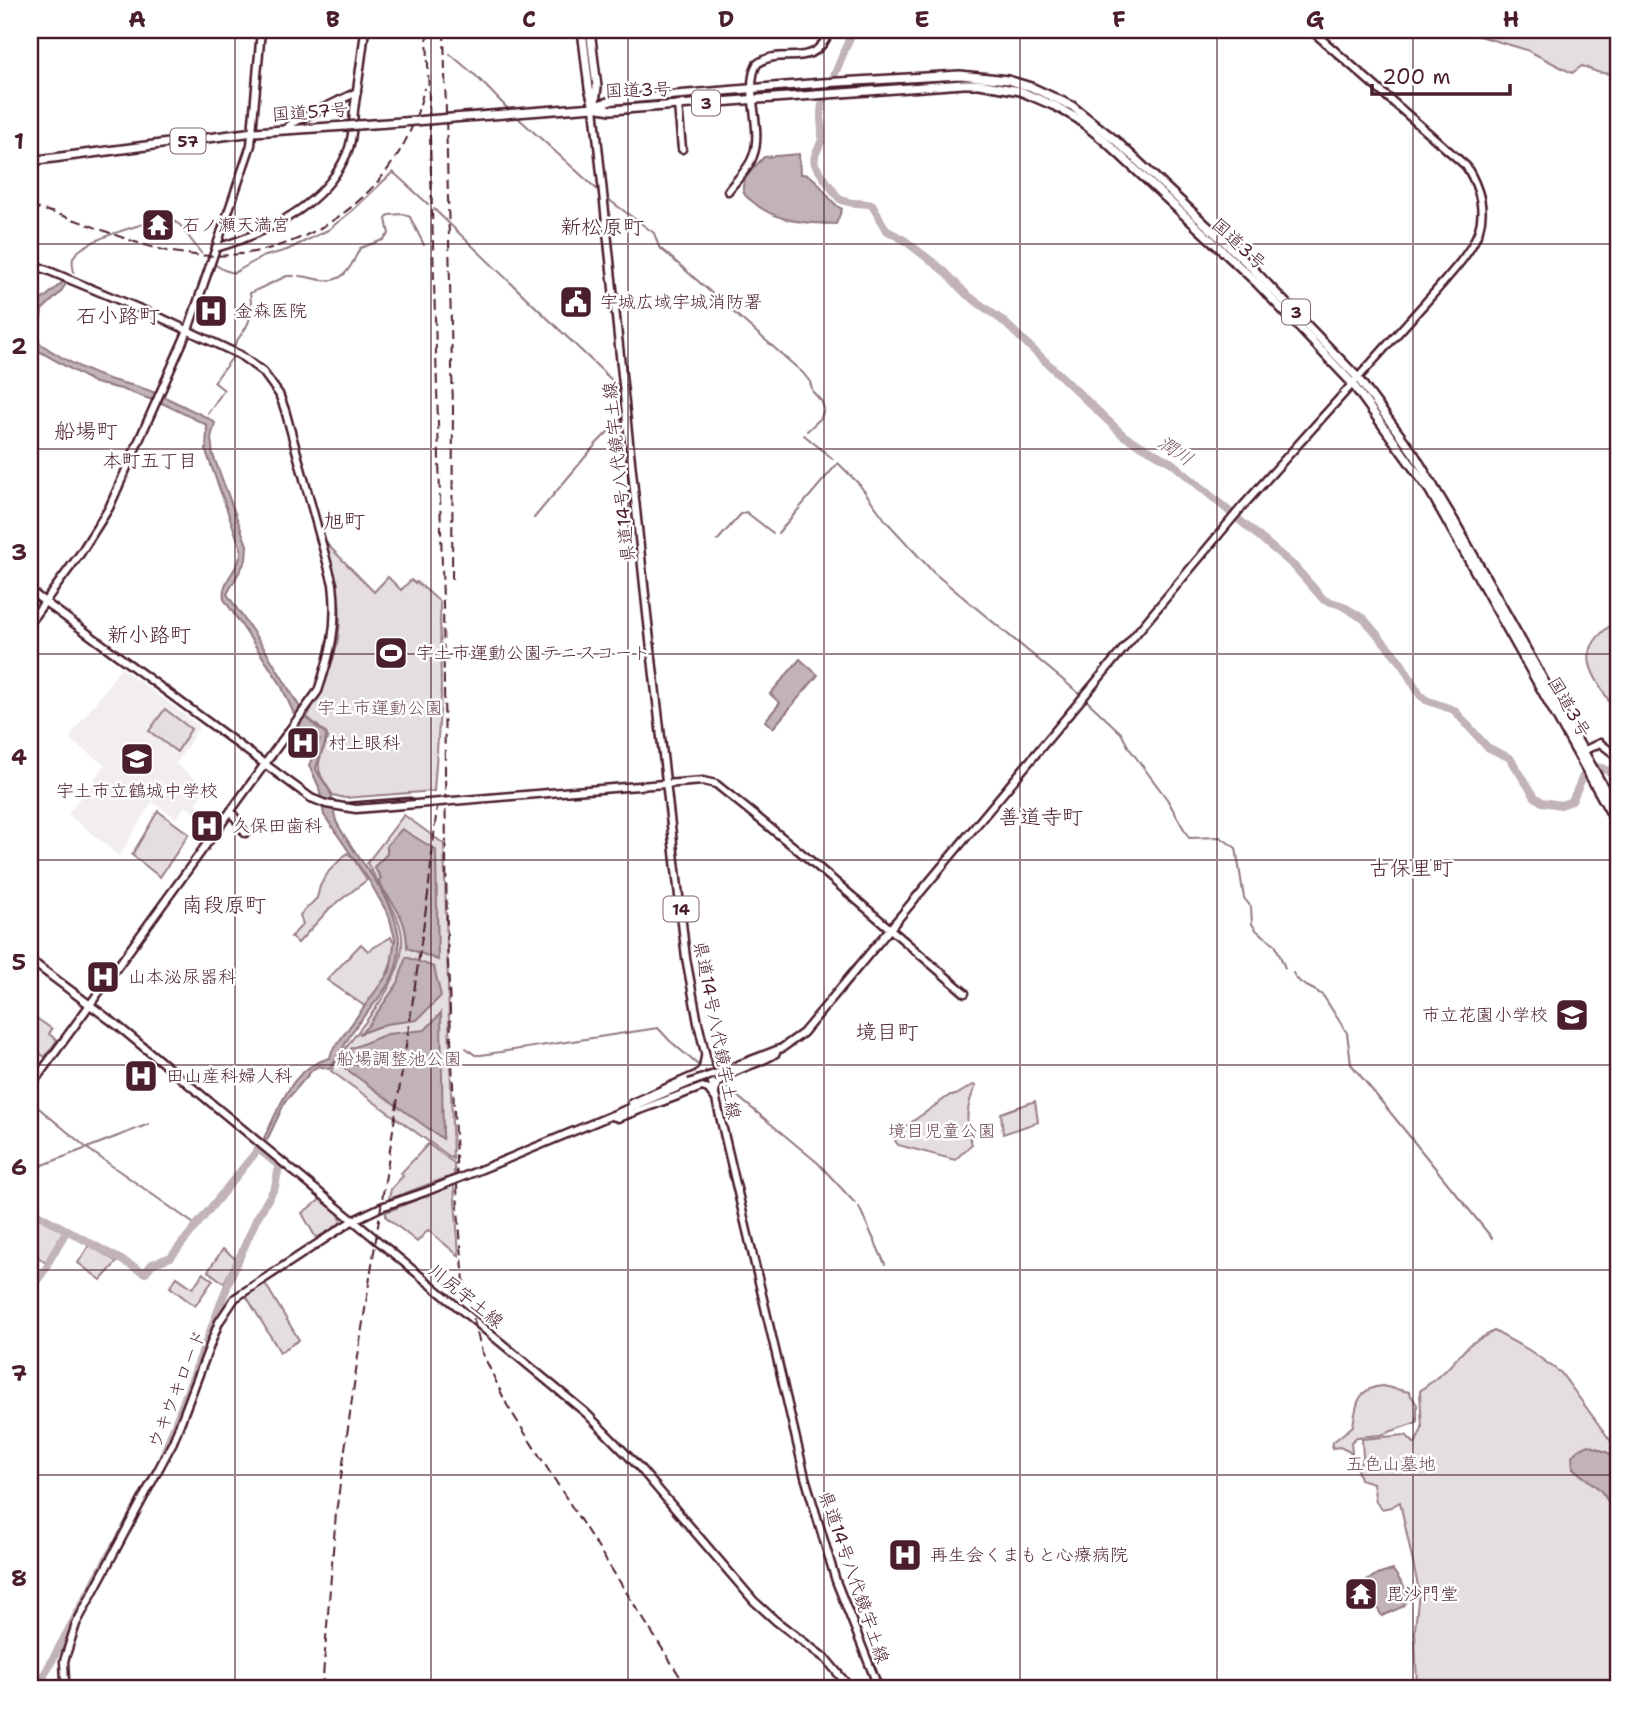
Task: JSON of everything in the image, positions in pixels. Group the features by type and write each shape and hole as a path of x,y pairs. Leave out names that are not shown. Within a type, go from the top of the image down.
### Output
{"highway":[{"name":"国道3号","path":"582,30 594,107"},
{"name":"国道3号","path":"590,30 597,86 594,107"},
{"name":"国道3号","path":"594,107 615,100 822,83 980,76 1031,87 1072,106 1115,140 1249,265 1355,380 1413,454 1447,508 1596,780 1618,826"},
{"name":"国道3号","path":"594,107 611,110 936,85 979,84 1020,92 1067,113 1105,141 1247,273 1355,380"},
{"name":"国道57号","path":"30,161 285,129 594,107"},
{"name":"国道3号","path":"1596,780 1618,813"}],"street":[{"path":"30,622 80,554 109,508 188,330 254,132 261,30"},
{"path":"216,248 258,234 287,219 328,185 339,172 350,144 365,30"},
{"path":"727,191 746,169 754,154 757,138 753,74 761,61 770,57 799,57 811,53 821,45 830,30"},
{"path":"610,1116 782,1048 803,1033 1230,520 1462,261 1480,228 1482,216 1478,186 1466,166 1311,30"},
{"path":"285,129 294,122 357,92"},
{"path":"678,105 682,149"},
{"name":"県道14号八代鏡宇土線","path":"594,107 686,958 705,1057 819,1529 878,1689"},
{"path":"30,263 188,330 253,363 279,394 285,410 333,584 335,606 330,657 318,691 30,1087"},
{"path":"30,591 264,766 311,798 342,808 704,780 716,785 804,855 965,993"},
{"path":"1580,752 1600,743 1618,757"},
{"path":"342,808 429,800"},
{"path":"231,811 244,833"},
{"name":"川尻宇土線","path":"30,960 89,1004 603,1429 754,1601 776,1622 826,1659 851,1689"},
{"path":"622,1111 644,1097 698,1074 703,1068 705,1057"},
{"path":"715,1098 715,1087 721,1074"},
{"path":"610,1116 618,1118 702,1087 708,1089 715,1098"},
{"name":"ウキウキロード","path":"69,1689 64,1672 68,1644 173,1442 219,1322 235,1298 352,1221 610,1116"}],"shaded area":[{"path":"799,154 800,174 813,178 842,209 836,224 781,218 761,208 744,193 745,180 764,157"},
{"path":"64,281 67,282 60,293 42,310 38,342 81,367 103,377 158,394 215,423 211,438 213,455 247,545 246,560 227,594 266,651 307,719 326,734 316,769 332,796 337,823 382,890 397,927 399,947 396,967 380,997 357,1025 329,1069 319,1066 313,1069 285,1102 267,1140 264,1138 296,1079 317,1063 330,1058 332,1051 390,971 395,939 389,916 370,882 324,815 319,787 309,765 320,740 300,727 280,683 224,599 225,586 238,562 241,549 206,451 207,425 164,404 95,383 39,351 32,335 30,283 39,300 42,300"},
{"path":"800,659 818,675 773,728 765,721 780,703 770,694"},
{"name":"宇土市立鶴城中学校","path":"121,668 200,726 176,764 206,787 196,803 203,809 199,816 185,806 176,818 152,802 119,856 68,814 105,765 70,740 71,735"},
{"path":"402,829 436,850 438,960 407,948 402,918 378,881 381,878 374,867 387,854 387,845"},
{"path":"406,957 434,967 441,996 417,1020 386,1024 359,1034 367,1027 398,983"},
{"path":"441,1013 443,1139 342,1066 344,1055 352,1048 387,1034 425,1030"},
{"path":"1589,1445 1613,1455 1618,1471 1618,1512 1612,1510 1600,1490 1573,1468 1572,1456"},
{"path":"1393,1570 1407,1591 1408,1600 1402,1607 1382,1616 1367,1581"}],"green space":[{"path":"1459,30 1618,30 1618,75 1597,72 1582,66 1572,73 1527,50"},
{"name":"宇土市運動公園","path":"326,543 374,592 388,577 401,590 411,580 440,602 441,697 434,791 345,798 333,795 320,773 319,762 328,738 326,733 307,717 333,659 340,612"},
{"path":"1618,620 1618,719 1595,678 1589,656 1593,644"},
{"path":"165,709 191,729 177,752 149,731"},
{"path":"158,811 189,834 160,877 132,855"},
{"name":"船場調整池公園","path":"404,815 444,844 453,1159 331,1071 382,999 400,960 402,940 398,920 367,863"},
{"path":"347,853 367,880 330,908 298,943 291,937 303,924 300,915 317,898 320,886 329,871"},
{"path":"391,937 395,941 389,969 366,1007 327,980 361,944 368,951"},
{"path":"32,1015 52,1029 49,1034 57,1040 45,1057 30,1046"},
{"name":"境目児童公園","path":"973,1085 976,1086 968,1115 972,1144 955,1160 898,1145 892,1136 950,1095 956,1095"},
{"path":"1035,1101 1038,1122 1003,1134 1001,1113"},
{"path":"428,1144 454,1163 454,1175 389,1199 391,1189 403,1176 401,1173"},
{"path":"454,1185 459,1256 428,1230 417,1242 386,1217 386,1212"},
{"path":"321,1199 339,1214 341,1221 316,1238 302,1213"},
{"path":"30,1212 64,1231 46,1263 30,1254"},
{"path":"89,1245 117,1262 101,1280 78,1263"},
{"path":"223,1249 236,1259 224,1283 208,1271"},
{"path":"203,1273 213,1280 195,1306 170,1287 177,1277 193,1288"},
{"path":"263,1280 299,1340 280,1352 245,1294"},
{"name":"五色山墓地","path":"1494,1331 1529,1350 1561,1373 1618,1451 1618,1689 1417,1689 1415,1629 1419,1591 1400,1502 1382,1509 1376,1502 1373,1483 1360,1479 1357,1469 1363,1458 1362,1439 1406,1435 1415,1444 1422,1429 1420,1391 1446,1370 1470,1344"},
{"path":"1382,1386 1409,1392 1417,1405 1417,1422 1381,1435 1357,1437 1351,1442 1352,1453 1340,1447 1332,1448 1333,1442 1353,1426 1357,1405 1363,1394 1374,1387"}],"waterway":[{"name":"潤川","path":"853,30 822,105 822,138 814,160 840,199 872,205 886,230 904,240 943,270 966,294 1003,321 1124,436 1172,463 1294,566 1324,600 1341,605 1364,619 1400,661 1420,695 1426,700 1454,710 1487,747 1510,758 1535,797 1542,802 1561,805 1572,801 1583,776 1594,767 1618,776"},
{"path":"450,54 510,111"},
{"path":"517,117 601,193"},
{"path":"214,264 234,273 262,257 287,250 328,230 393,172 428,204"},
{"path":"605,197 654,233 659,247 803,373 824,409 821,418 807,431"},
{"path":"434,209 619,387 622,418 597,443 534,518"},
{"path":"299,276 321,280 342,276 360,248 383,240 389,234 386,219 389,215 403,214 410,217 424,245"},
{"path":"74,272 74,256 90,244 116,233 165,219"},
{"path":"172,220 180,225 201,253"},
{"path":"234,347 250,318 250,293 287,276 294,276"},
{"path":"208,413 224,390 214,382 232,358"},
{"path":"804,435 833,459"},
{"path":"778,533 838,463 934,573 1081,695"},
{"path":"717,541 741,514 746,512 773,533"},
{"path":"1086,700 1121,733 1167,799 1189,838 1220,837 1236,848 1244,898 1251,907 1252,924 1275,944 1285,968"},
{"path":"1293,973 1299,981 1324,997 1347,1033 1351,1064 1492,1238"},
{"path":"466,1048 475,1055 481,1055 658,1028 698,1065"},
{"path":"725,1086 818,1163 855,1203"},
{"path":"34,1104 88,1149 197,1226"},
{"path":"30,1170 149,1124"},
{"path":"30,1210 145,1273 152,1264 171,1257 260,1147"},
{"path":"161,1461 230,1279 256,1220 275,1187 279,1166 262,1152"},
{"path":"859,1207 885,1264"},
{"path":"49,1261 67,1230"},
{"path":"36,1282 47,1267"},
{"path":"56,1689 42,1679 114,1546"}],"railway":[{"path":"427,30 443,602 447,936 458,1210 464,1281 482,1352 507,1405 688,1689"},
{"path":"444,30 453,409 452,579"},
{"path":"30,207 168,251 211,256 253,252 293,241 330,222 363,197 390,166 411,130 424,88"},
{"path":"322,1689 336,1513 409,1027 428,894 437,806"}],"place":[{"name":"石ノ瀬天満宮","path":"158,225"},
{"name":"宇城広域宇城消防署","path":"576,302"},
{"name":"金森医院","path":"211,311"},
{"name":"宇土市運動公園テニスコート","path":"391,653"},
{"name":"村上眼科","path":"303,743"},
{"name":"宇土市立鶴城中学校","path":"137,759"},
{"name":"久保田歯科","path":"207,826"},
{"name":"山本泌尿器科","path":"103,977"},
{"name":"市立花園小学校","path":"1572,1015"},
{"name":"田山産科婦人科","path":"141,1076"},
{"name":"再生会くまもと心療病院","path":"905,1555"},
{"name":"毘沙門堂","path":"1361,1594"}],"district":[{"name":"新松原町","path":"602,227"},
{"name":"石小路町","path":"118,316"},
{"name":"船場町","path":"86,431"},
{"name":"本町五丁目","path":"150,460"},
{"name":"旭町","path":"344,521"},
{"name":"新小路町","path":"149,635"},
{"name":"善道寺町","path":"1041,817"},
{"name":"古保里町","path":"1411,868"},
{"name":"南段原町","path":"224,905"},
{"name":"境目町","path":"887,1032"}]}
